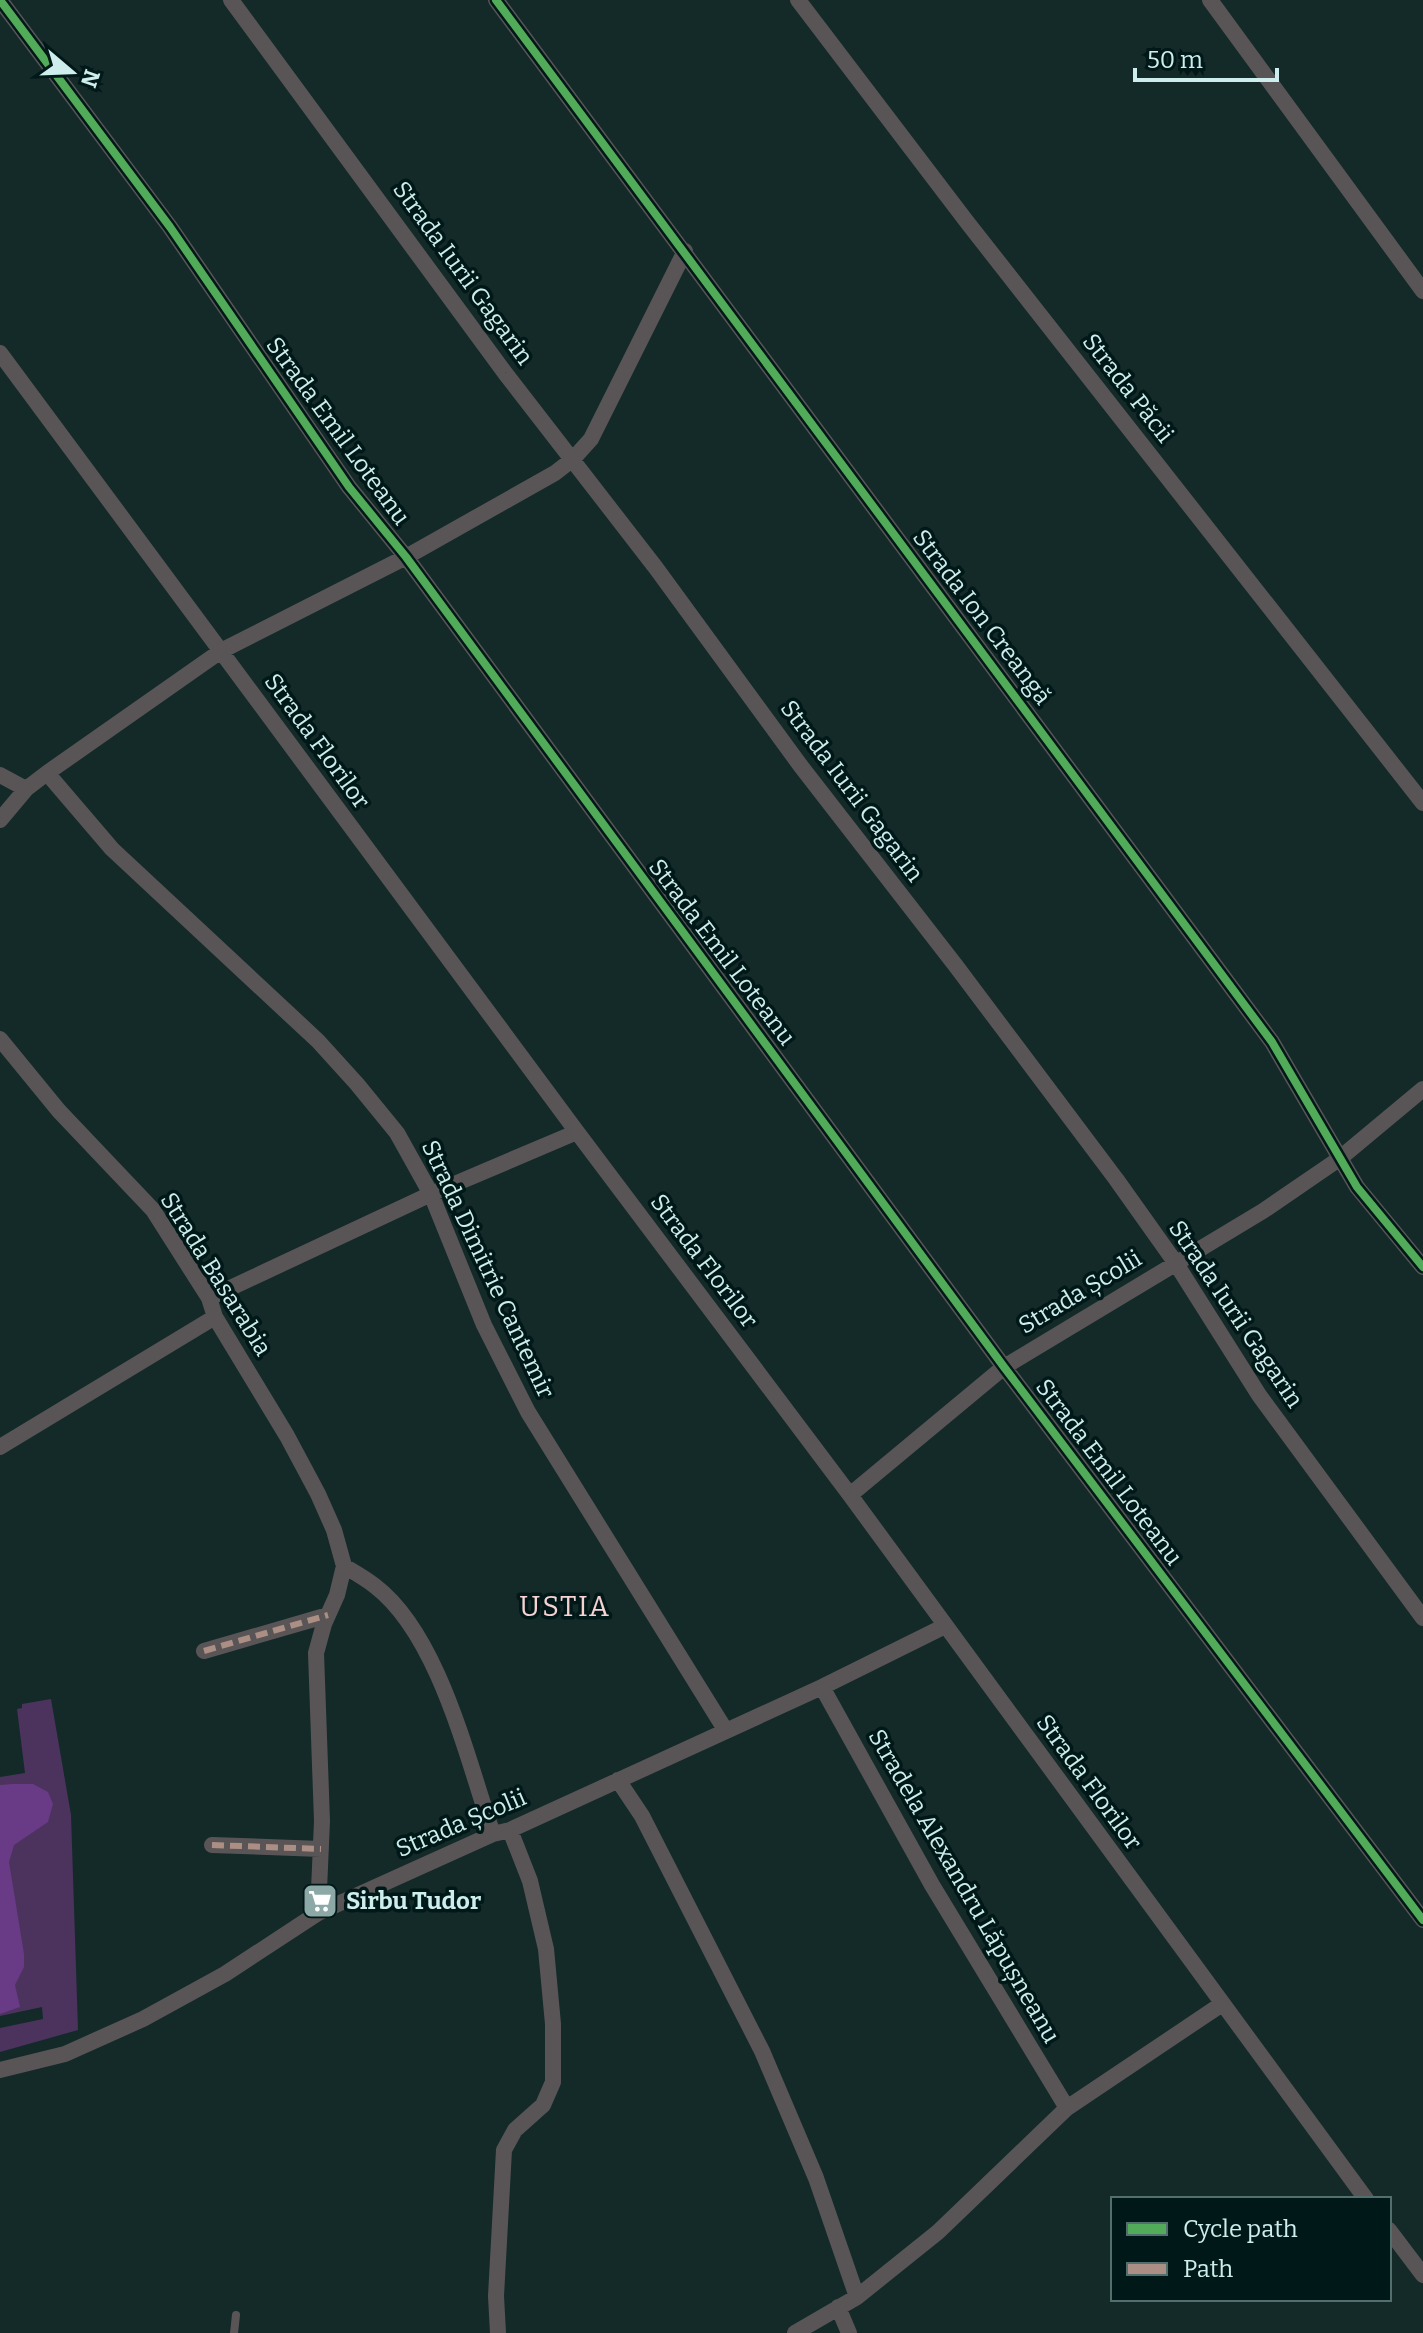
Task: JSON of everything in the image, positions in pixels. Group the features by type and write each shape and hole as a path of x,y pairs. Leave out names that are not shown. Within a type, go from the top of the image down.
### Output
{"street":[{"name":"Strada Emil Loteanu","path":"0,0 170,227 349,487 406,557 1004,1367 1423,1920"},
{"name":"Strada Iurii Gagarin","path":"231,0 505,373 573,459 800,765 956,966 1175,1262 1259,1395 1423,1618"},
{"name":"Strada Ion Creangă","path":"496,0 1272,1042 1357,1187 1423,1267"},
{"name":"Strada Păcii","path":"798,0 967,222 1423,803"},
{"path":"1210,0 1423,291"},
{"path":"0,820 26,789 221,651 406,557 555,473 573,459 591,439 685,251"},
{"name":"Strada Florilor","path":"0,353 850,1495 1365,2197"},
{"name":"Strada Dimitrie Cantemir","path":"47,773 112,849 318,1041 397,1133 431,1194 484,1325 528,1412 726,1731"},
{"path":"0,775 26,789"},
{"name":"Strada Basarabia","path":"0,1039 59,1111 153,1210 209,1298 215,1317 312,1482 334,1530 344,1566"},
{"name":"Strada Școlii","path":"850,1495 1004,1367 1263,1211 1339,1159 1423,1089"},
{"path":"209,1298 431,1194 577,1132"},
{"path":"0,1447 215,1317"},
{"path":"318,1913 322,1791 316,1653 344,1566 376,1586 402,1614 426,1648 493,1834"},
{"path":"204,1651 328,1615"},
{"name":"Strada Școlii","path":"0,2070 65,2054 143,2019 225,1974 318,1913 493,1834 510,1830 822,1687 945,1626"},
{"name":"Stradela Alexandru Lăpușneanu","path":"822,1687 932,1885 1067,2108"},
{"path":"618,1780 642,1816 762,2051 816,2178 857,2297"},
{"path":"498,2333 496,2296 504,2150 515,2130 543,2105 553,2082 553,2024 546,1949 530,1881 510,1830"},
{"path":"212,1845 321,1849"},
{"path":"795,2333 857,2297 938,2232 1067,2108 1222,2004"},
{"path":"1391,2233 1423,2275"},
{"path":"838,2307 849,2333"}],"lane":[{"path":"234,2333 236,2315"}],"shaded area":[{"path":"51,1699 71,1815 78,2030 0,2052 0,2028 43,2019 42,2007 0,2016 0,1777 25,1773 17,1709 22,1708 22,1704"},
{"path":"33,1784 48,1792 53,1804 48,1822 14,1845 9,1862 24,1967 15,1985 20,2007 0,2014 0,1785"}],"marked path":[{"path":"204,1651 328,1615"},
{"path":"212,1845 321,1849"}],"cycle path":[{"path":"0,0 170,227 349,487 406,557 1004,1367 1423,1920"},
{"path":"496,0 1272,1042 1357,1187 1423,1267"}],"place":[{"name":"Sirbu Tudor","path":"320,1901"}],"district":[{"name":"USTIA","path":"565,1606"}]}
